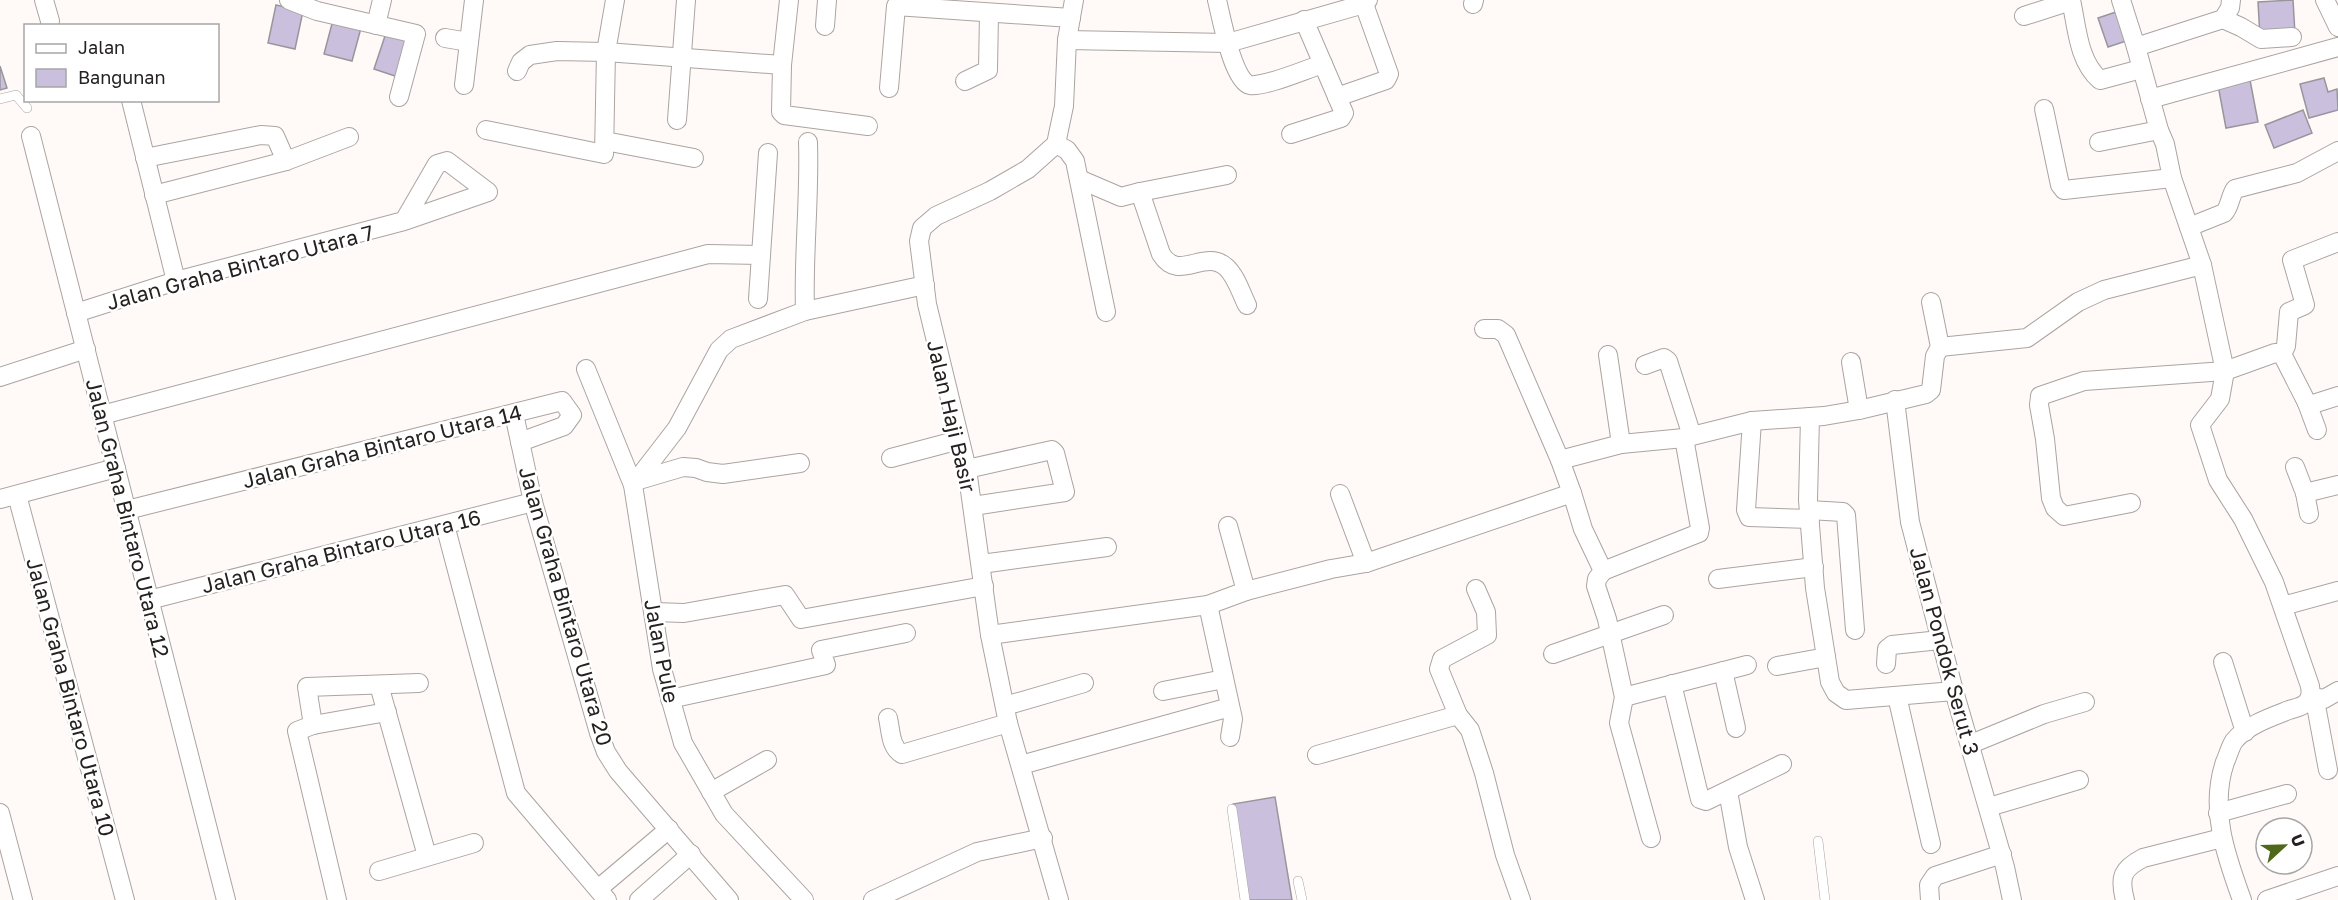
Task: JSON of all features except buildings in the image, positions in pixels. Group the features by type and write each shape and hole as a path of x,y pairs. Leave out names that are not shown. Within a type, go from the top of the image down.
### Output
{"street":[{"path":"44,0 50,21"},
{"path":"289,0 317,11 416,34 399,97"},
{"path":"376,25 382,0"},
{"path":"464,86 474,0"},
{"path":"486,130 602,154 605,152 606,52 615,0"},
{"path":"677,120 686,0"},
{"path":"789,0 782,65 781,112 784,115 868,126"},
{"path":"825,26 827,0"},
{"path":"1216,0 1239,76 1244,82 1251,85 1278,80 1323,64"},
{"path":"2024,16 2071,0 2083,57 2090,72 2100,80 2141,69"},
{"path":"2121,0 2165,144 2172,178 2202,265 2226,371 2220,399 2200,425 2218,480 2242,519 2274,582 2283,606 2317,711 2328,770"},
{"path":"2223,20 2230,8 2231,0"},
{"path":"2325,0 2338,27"},
{"path":"1067,40 1228,43 1305,20 1330,7 1366,2 1389,74 1386,80 1337,97"},
{"path":"889,88 896,3 989,13 1073,9 1067,40 1064,106 1056,144 1067,150 1075,161 1106,312"},
{"path":"965,81 988,70 989,13"},
{"path":"1291,134 1343,116 1305,20"},
{"path":"2136,47 2223,20 2261,39 2292,38"},
{"path":"445,38 469,42"},
{"path":"2150,99 2338,47"},
{"path":"517,71 521,62 530,55 557,51 606,52 782,65"},
{"path":"131,102 176,281"},
{"path":"2044,109 2060,184 2064,190 2172,178"},
{"path":"2099,142 2159,130"},
{"path":"145,158 261,135 275,136 286,161"},
{"name":"Jalan Graha Bintaro Utara 12","path":"31,136 226,900"},
{"path":"154,195 286,161 349,137"},
{"path":"605,141 694,158"},
{"path":"805,312 803,264 809,169 808,142"},
{"name":"Jalan Haji Basir","path":"1056,144 1028,169 990,191 936,216 922,228 919,241 927,304 967,469 990,635 1007,714 1059,900"},
{"path":"2189,226 2228,210 2231,195 2235,189 2297,173 2338,151"},
{"path":"758,299 768,153"},
{"path":"1079,179 1121,197 1227,175"},
{"path":"1140,192 1161,254 1166,262 1177,267 1207,260 1219,262 1232,274 1247,305"},
{"name":"Jalan Graha Bintaro Utara 7","path":"76,313 176,281 404,221"},
{"path":"2282,354 2286,346 2289,312 2305,305 2292,261 2338,243"},
{"path":"102,415 708,254 760,255"},
{"path":"1940,347 2027,338 2078,302 2104,290 2202,265"},
{"path":"636,483 677,428 719,350 731,339 805,312 925,285"},
{"path":"1560,460 1621,444 1688,436 1752,422 1859,410 1918,396 1931,390 1935,356 1940,347 1931,302"},
{"path":"1484,329 1498,329 1506,335 1560,460 1583,529 1603,571"},
{"path":"0,377 86,349"},
{"path":"2131,503 2064,516 2055,508 2051,498 2039,405 2040,396 2084,381 2226,371 2275,353 2282,354"},
{"path":"2282,354 2307,403 2317,430"},
{"path":"1608,355 1621,444"},
{"path":"1645,365 1664,358 1668,361 1688,436 1700,528 1699,533 1603,571 1596,579 1624,697 1619,723 1651,838"},
{"path":"1851,362 1859,410"},
{"name":"Jalan Pule","path":"586,369 636,483 662,669 683,744 724,814 804,900"},
{"path":"2307,403 2313,404 2338,396"},
{"name":"Jalan Pondok Serut 3","path":"1895,400 1910,522 1954,691 2002,854 2012,900"},
{"name":"Jalan Graha Bintaro Utara 14","path":"127,510 562,401 572,415 564,426 520,442"},
{"name":"Jalan Graha Bintaro Utara 20","path":"514,414 533,502 606,753 618,771 729,900"},
{"path":"1810,417 1809,515 1830,682 1840,698 1846,700 1954,691"},
{"path":"1752,422 1746,510 1749,517 1845,513 1855,630"},
{"path":"891,458 959,440"},
{"path":"967,469 1052,450 1065,492 973,506"},
{"path":"636,483 683,467 723,474 800,464"},
{"path":"2295,467 2305,493 2309,514"},
{"path":"9,497 116,468"},
{"path":"2305,493 2338,485"},
{"path":"990,635 1208,605 1246,591 1366,563 1572,493"},
{"path":"1340,494 1366,563"},
{"name":"Jalan Graha Bintaro Utara 10","path":"9,497 125,900"},
{"name":"Jalan Graha Bintaro Utara 16","path":"149,600 533,502"},
{"path":"445,525 516,793 603,894 669,829"},
{"path":"1228,526 1246,591"},
{"path":"981,564 1107,547"},
{"path":"1718,579 1814,567"},
{"path":"654,612 684,614 785,595 801,619 984,586"},
{"path":"1476,589 1486,612 1487,634 1442,659 1438,669 1458,715 1470,730 1484,773 1505,855 1521,900"},
{"path":"2283,606 2338,591"},
{"path":"1208,605 1230,707 1233,726 1230,737"},
{"path":"1553,654 1664,615"},
{"path":"670,699 826,665 821,650 906,633"},
{"path":"1886,664 1887,649 1892,645 1940,640"},
{"path":"1777,666 1826,657"},
{"path":"2223,662 2245,732"},
{"path":"1624,697 1747,664"},
{"path":"1724,671 1736,728"},
{"path":"1163,692 1224,679"},
{"path":"313,725 307,687 419,683"},
{"path":"888,718 893,744 902,754 1084,683"},
{"path":"1672,684 1700,799 1706,801 1782,764"},
{"path":"379,685 427,856"},
{"path":"2311,697 2324,699 2338,691"},
{"path":"1897,696 1931,844"},
{"path":"2242,900 2222,838 2218,813 2219,782 2225,763 2232,743 2245,732 2261,722 2304,704 2311,697"},
{"path":"1971,744 2044,714 2085,702"},
{"path":"1021,765 1230,707"},
{"path":"337,900 297,731 313,725 387,712"},
{"path":"1317,755 1458,715"},
{"path":"711,792 767,760"},
{"path":"1989,807 2079,780"},
{"path":"1728,791 1738,848 1755,900"},
{"path":"2218,813 2287,794"},
{"path":"0,813 23,900"},
{"path":"873,900 976,852 1043,838"},
{"path":"2125,900 2121,885 2123,874 2133,863 2143,858 2222,838"},
{"path":"379,871 474,843"},
{"path":"639,900 691,854"},
{"path":"1929,900 1929,885 1935,876 2002,854"},
{"path":"2267,900 2338,876"}],"lane":[{"path":"0,99 16,95 27,108"},
{"path":"1232,809 1245,900"},
{"path":"1818,841 1825,900"},
{"path":"1298,881 1302,900"}]}
